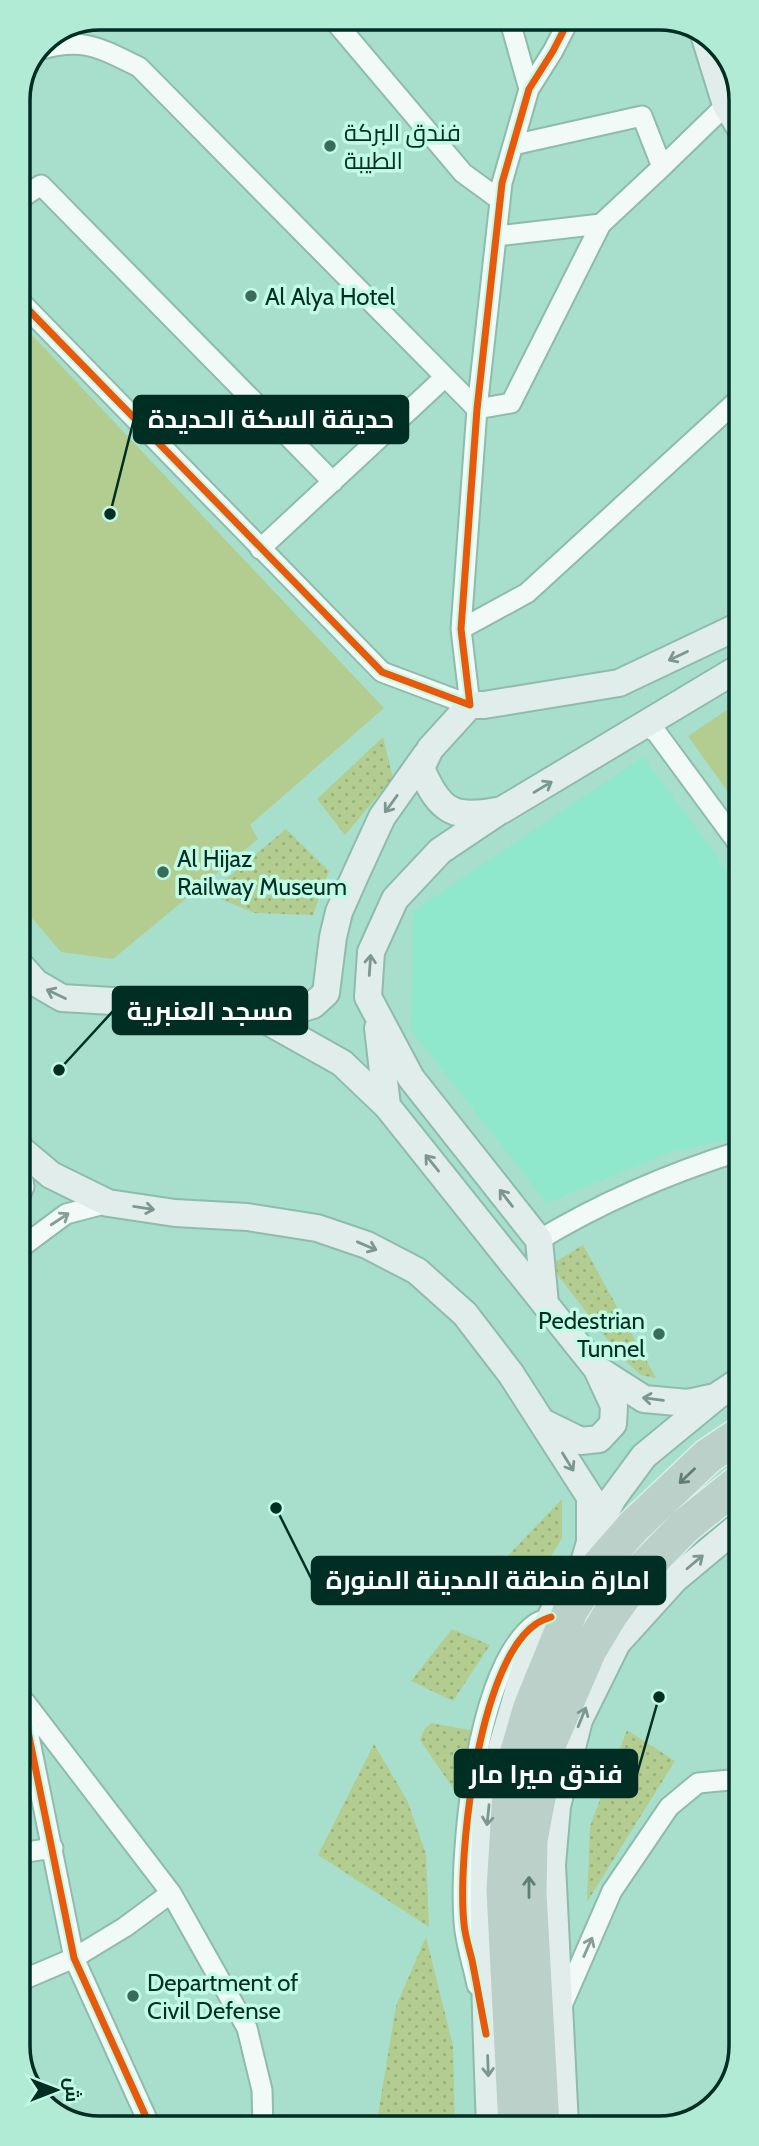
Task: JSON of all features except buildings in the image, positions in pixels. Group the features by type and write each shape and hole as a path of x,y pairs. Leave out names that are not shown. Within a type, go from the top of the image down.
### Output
{"highway":[{"path":"541,2116 529,1894 511,1775 561,1613 633,1527 708,1456 729,1442"},
{"path":"494,2116 504,1890 518,1834 548,1745 603,1647 610,1615 643,1569 685,1525 729,1490"}],"main road":[{"path":"710,52 729,105"},
{"path":"30,976 36,983 62,998 195,1006 253,1013 293,1011 313,1006 327,993 333,937 339,912 382,817 430,749 470,705 619,683 729,631"},
{"path":"387,1106 372,1004 371,952 395,899 440,850 729,674"},
{"path":"430,749 421,768 431,791 441,804 455,812 477,815 502,810"},
{"path":"327,993 347,993 372,1004 411,1079 539,1240 545,1304"},
{"path":"253,1013 341,1063 387,1106 597,1369 614,1406 613,1424 599,1439 581,1440 542,1422"},
{"path":"30,1157 51,1175 108,1202 175,1213 247,1217 317,1228 367,1245 417,1271 465,1314 511,1374 590,1497 590,1542"},
{"path":"597,1369 643,1399 688,1403 717,1396"},
{"path":"493,2116 486,2034 485,1853 492,1781 526,1664 561,1613 590,1542 613,1498 643,1456 729,1388"},
{"path":"565,2116 552,1866 557,1806 579,1720 603,1647 674,1579 729,1534"},
{"path":"492,1781 531,1707"},
{"path":"548,1745 557,1806"}],"street":[{"path":"342,30 463,173 500,200"},
{"path":"512,30 529,89"},
{"path":"30,311 382,672 470,705 461,629 477,409 502,183 529,89 564,30"},
{"path":"58,44 95,45 139,67 477,409"},
{"path":"513,145 642,116 662,167"},
{"path":"477,409 511,402 601,224 662,167 729,119"},
{"path":"30,192 41,185 333,482"},
{"path":"497,236 601,224"},
{"path":"260,549 446,377"},
{"path":"461,629 527,593 729,408"},
{"path":"643,726 656,732 729,831"},
{"path":"539,1240 588,1211 697,1164 729,1154"},
{"path":"30,1241 66,1214 108,1202"},
{"path":"486,2034 464,1924 463,1879 468,1817 490,1702 507,1660 536,1624 561,1613"},
{"path":"30,1708 171,1893 247,2028 262,2090 265,2116"},
{"path":"30,1739 74,1958 146,2116"},
{"path":"560,2009 612,1891 669,1807 698,1783 729,1780"},
{"path":"30,1851 53,1848"},
{"path":"30,1976 74,1958 125,1927 171,1893"}],"shaded area":[{"path":"30,333 384,708 250,825 258,839 113,959 61,952 30,916"},
{"path":"729,708 729,794 688,736"},
{"path":"383,737 393,778 345,835 317,799"},
{"path":"643,757 729,872 729,1139 671,1152 547,1203 411,1030 413,911"},
{"path":"286,829 329,871 313,915 255,913 208,894"},
{"path":"583,1245 656,1378 641,1375 620,1356 550,1265"},
{"path":"562,1499 562,1538 523,1604 477,1588"},
{"path":"452,1629 490,1645 453,1701 411,1681"},
{"path":"431,1723 475,1731 461,1800 420,1740"},
{"path":"627,1730 675,1761 587,1902 590,1826"},
{"path":"374,1744 407,1800 426,1854 429,1927 318,1855"},
{"path":"426,1937 453,2046 455,2116 378,2116 396,2006"}],"cycle path":[{"path":"30,311 382,672 470,705 461,629 477,409 502,183 529,89 564,30"},
{"path":"486,2034 464,1924 464,1855 468,1810 486,1719 499,1678 516,1645 536,1624 551,1617"},
{"path":"30,1741 74,1958 146,2116"}],"place":[{"name":"فندق البركة الطيبة","path":"330,146"},
{"name":"Al Alya Hotel","path":"251,296"},
{"name":"حديقة السكة الحديدة","path":"110,514"},
{"name":"Al Hijaz Railway Museum","path":"163,872"},
{"name":"مسجد العنبرية","path":"59,1070"},
{"name":"Pedestrian Tunnel","path":"659,1334"},
{"name":"امارة منطقة المدينة المنورة","path":"276,1508"},
{"name":"فندق ميرا مار","path":"659,1697"},
{"name":"Department of Civil Defense","path":"133,1996"}]}
